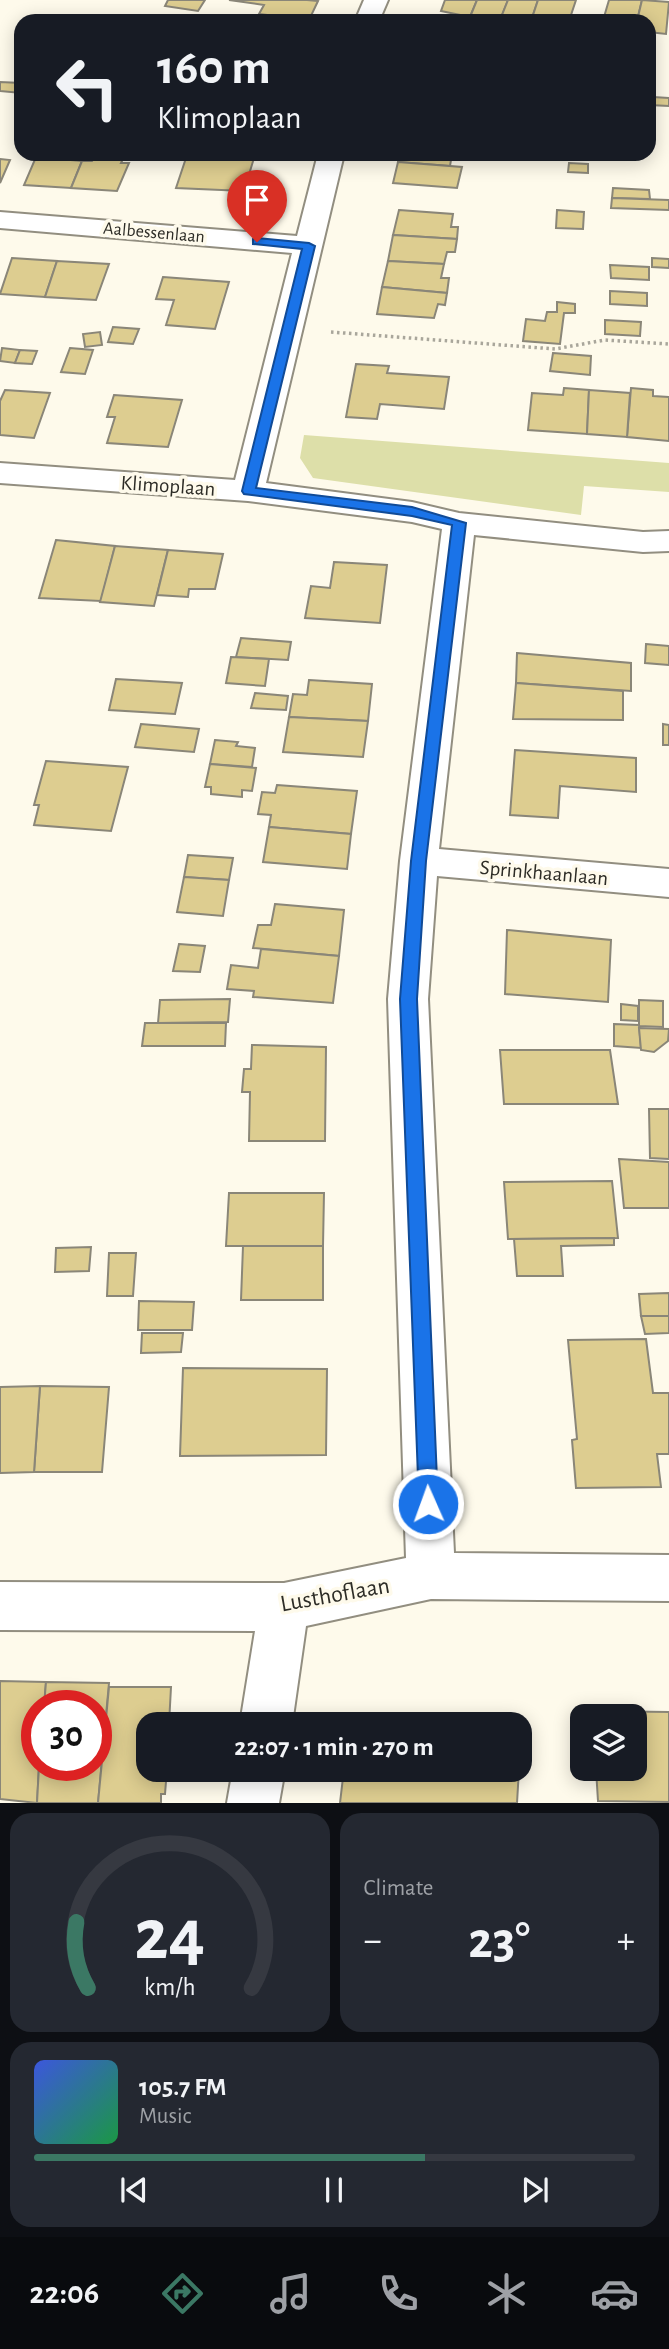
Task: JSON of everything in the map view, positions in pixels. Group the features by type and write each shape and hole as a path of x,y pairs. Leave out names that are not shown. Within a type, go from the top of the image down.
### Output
{"street":[{"path":"248,491 329,161"},
{"name":"Aalbessenlaan","path":"0,220 309,246"},
{"name":"Klimoplaan","path":"0,473 248,491 412,512 459,523 643,542 669,541"},
{"path":"431,1576 408,999 419,861 459,523"},
{"name":"Sprinkhaanlaan","path":"419,861 669,883"},
{"name":"Lusthoflaan","path":"0,1606 284,1607 431,1576 669,1578"},
{"path":"268,1712 284,1607"},
{"path":"253,1803 257,1782"}],"path":[{"path":"288,329 555,349 606,340 669,344"}],"green space":[{"path":"304,435 669,463 669,492 584,486 581,515 313,478 300,458"}],"building":[{"path":"168,0 205,0 198,11 165,6"},
{"path":"229,0 318,1 312,14 259,14 264,5"},
{"path":"445,0 477,0 471,14 441,11"},
{"path":"477,0 508,0 502,14 471,14"},
{"path":"508,0 538,0 533,14 502,14"},
{"path":"538,0 576,0 571,14 533,14"},
{"path":"609,0 642,0 639,14 605,14"},
{"path":"642,0 669,2 666,34 656,33 656,14 639,14"},
{"path":"0,82 14,83 14,92 0,91"},
{"path":"656,97 669,98 669,106 656,105"},
{"path":"0,159 10,160 0,183"},
{"path":"34,161 82,161 71,188 24,185"},
{"path":"82,161 129,163 117,191 71,188"},
{"path":"185,161 253,161 244,191 176,188"},
{"path":"398,161 451,161 450,166"},
{"path":"398,162 462,167 457,188 393,183"},
{"path":"569,163 588,164 588,173 568,172"},
{"path":"613,188 649,190 650,199 612,198"},
{"path":"612,198 669,200 669,210 611,208"},
{"path":"399,210 453,214 451,227 458,227 457,239 393,235"},
{"path":"557,210 584,212 583,229 556,228"},
{"path":"393,235 457,239 455,252 447,252 444,264 388,261"},
{"path":"12,258 57,261 45,297 0,294"},
{"path":"652,258 669,259 669,268 652,267"},
{"path":"57,261 109,264 96,300 45,297"},
{"path":"388,261 444,264 441,278 449,278 447,293 382,287"},
{"path":"610,265 649,267 649,280 611,278"},
{"path":"163,277 229,282 215,329 166,325 174,300 156,299"},
{"path":"382,287 447,293 445,305 438,304 434,318 377,314"},
{"path":"610,291 647,293 647,306 610,304"},
{"path":"557,302 575,304 575,313 564,313 560,344 523,341 526,319 545,321 547,312 557,312"},
{"path":"605,320 641,322 640,336 605,334"},
{"path":"113,327 139,329 133,344 108,342"},
{"path":"100,332 102,345 85,347 83,334"},
{"path":"2,348 20,350 15,363 0,361"},
{"path":"70,348 93,350 85,374 61,372"},
{"path":"20,350 37,351 32,364 15,363"},
{"path":"553,353 591,356 590,375 550,371"},
{"path":"356,364 389,366 387,373 449,377 444,409 380,404 377,419 346,417"},
{"path":"564,388 589,390 587,434 528,430 532,393 563,395"},
{"path":"631,388 653,390 653,396 669,397 669,441 627,437"},
{"path":"5,390 50,393 34,438 0,435 0,401"},
{"path":"589,390 630,393 627,437 587,434"},
{"path":"114,395 182,400 168,447 107,443 115,417 107,417"},
{"path":"56,540 115,546 101,601 39,598"},
{"path":"115,546 168,550 154,606 100,602"},
{"path":"168,550 223,554 215,589 189,589 188,597 157,595"},
{"path":"334,562 387,565 380,623 305,618 311,586 330,588"},
{"path":"241,638 291,642 288,660 236,657"},
{"path":"646,644 669,646 669,665 645,663"},
{"path":"517,653 631,663 631,691 516,683"},
{"path":"231,657 269,659 265,686 226,683"},
{"path":"116,679 182,683 175,714 109,710"},
{"path":"309,680 372,684 368,721 289,717 293,694 307,695"},
{"path":"516,683 623,691 623,720 513,719"},
{"path":"255,693 288,696 286,710 251,708"},
{"path":"289,717 368,721 363,757 283,752"},
{"path":"141,724 199,729 194,752 135,747"},
{"path":"663,724 669,725 669,745 663,745"},
{"path":"215,740 238,742 236,746 255,748 252,767 210,764"},
{"path":"515,750 636,758 636,792 560,786 558,818 510,815"},
{"path":"46,761 128,767 111,831 34,825 39,805 34,805"},
{"path":"210,764 256,768 252,791 242,790 242,797 211,794 211,787 205,787"},
{"path":"277,785 357,791 351,834 269,827 271,815 258,814 262,792 275,793"},
{"path":"269,827 351,834 347,869 263,862"},
{"path":"188,855 233,858 229,880 184,877"},
{"path":"184,877 229,880 223,916 177,912"},
{"path":"275,904 344,910 339,956 253,948 258,925 271,925"},
{"path":"507,930 611,940 608,1002 505,994"},
{"path":"179,944 205,946 200,972 173,971"},
{"path":"261,949 339,956 333,1003 253,997 254,991 227,989 231,965 258,968"},
{"path":"230,999 228,1022 158,1023 160,1000"},
{"path":"639,1000 663,1001 663,1027 639,1026"},
{"path":"621,1004 638,1006 638,1021 621,1020"},
{"path":"145,1023 226,1023 225,1046 142,1046"},
{"path":"614,1024 639,1025 641,1048 614,1046"},
{"path":"639,1028 669,1029 668,1041 654,1052 641,1050"},
{"path":"252,1045 326,1047 325,1141 249,1141 250,1092 242,1092 244,1069 251,1069"},
{"path":"500,1050 610,1050 618,1104 504,1104"},
{"path":"649,1109 669,1109 669,1159 650,1158"},
{"path":"619,1159 669,1162 669,1208 624,1208"},
{"path":"612,1181 618,1238 508,1239 504,1182"},
{"path":"229,1193 324,1193 323,1246 226,1246"},
{"path":"614,1238 614,1245 561,1246 563,1276 517,1276 514,1239"},
{"path":"243,1246 323,1246 323,1300 241,1300"},
{"path":"91,1247 89,1271 55,1272 56,1248"},
{"path":"109,1253 136,1253 133,1296 107,1296"},
{"path":"669,1293 669,1316 641,1316 639,1294"},
{"path":"139,1301 194,1302 192,1330 138,1330"},
{"path":"641,1316 669,1316 669,1333 645,1334"},
{"path":"142,1333 183,1333 181,1352 141,1353"},
{"path":"646,1339 653,1393 669,1393 669,1454 657,1454 661,1487 576,1488 572,1440 577,1439 568,1340"},
{"path":"183,1368 327,1369 326,1455 180,1456"},
{"path":"40,1386 109,1387 102,1472 34,1472"},
{"path":"40,1386 34,1472 0,1473 0,1387"},
{"path":"0,1681 46,1682 45,1690 21,1690 21,1781 38,1781 37,1803 0,1799"},
{"path":"46,1682 109,1683 108,1690 45,1690"},
{"path":"109,1687 171,1687 170,1712 136,1712 136,1782 166,1782 161,1803 98,1803 100,1781 112,1781 112,1690 109,1690"},
{"path":"647,1712 669,1712 669,1802 598,1801 597,1781 647,1781"},
{"path":"38,1781 100,1781 98,1803 37,1803"},
{"path":"342,1782 518,1782 517,1803 340,1803"}],"route":[{"path":"257,242 309,246 248,491 412,512 459,523 419,861 408,999 428,1504"}]}
